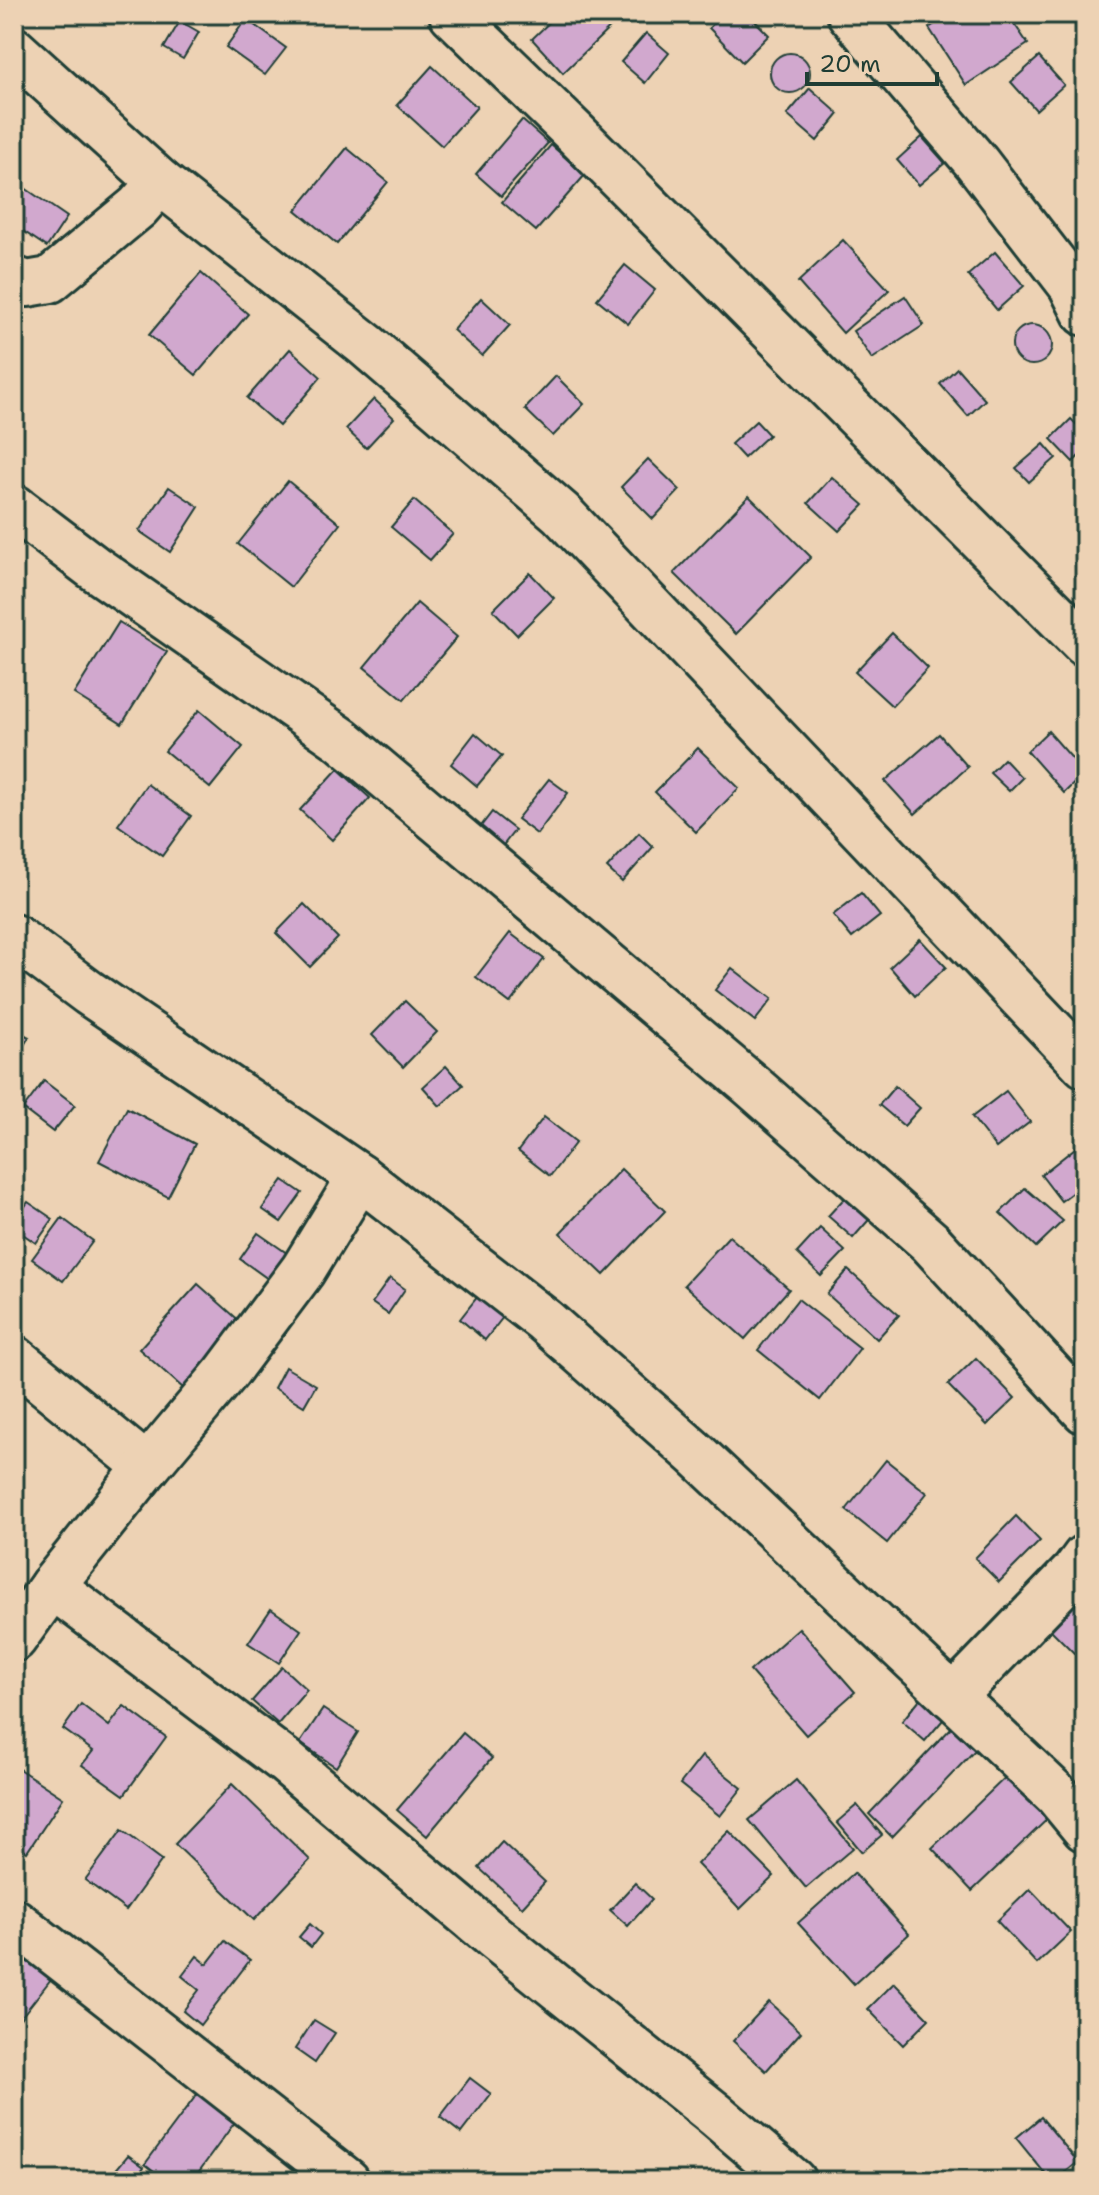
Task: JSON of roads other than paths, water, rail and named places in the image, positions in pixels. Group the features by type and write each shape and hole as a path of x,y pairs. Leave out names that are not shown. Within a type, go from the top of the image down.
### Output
{"street":[{"path":"452,14 1085,644"},
{"path":"850,14 977,163 1071,285 1085,313"},
{"path":"14,50 160,182 366,345 561,513 1085,1065"},
{"path":"14,279 27,284 50,280 138,207 160,182"},
{"path":"14,507 93,567 342,740 366,760 751,1085 930,1242 1085,1411"},
{"path":"14,937 89,993 360,1177 544,1320 697,1455 1057,1795 1085,1829"},
{"path":"14,1639 52,1586 226,1373 303,1270 360,1177"},
{"path":"14,1358 147,1467"},
{"path":"953,1697 1085,1557"},
{"path":"52,1586 286,1762 793,2181"},
{"path":"14,1921 347,2181"}]}
